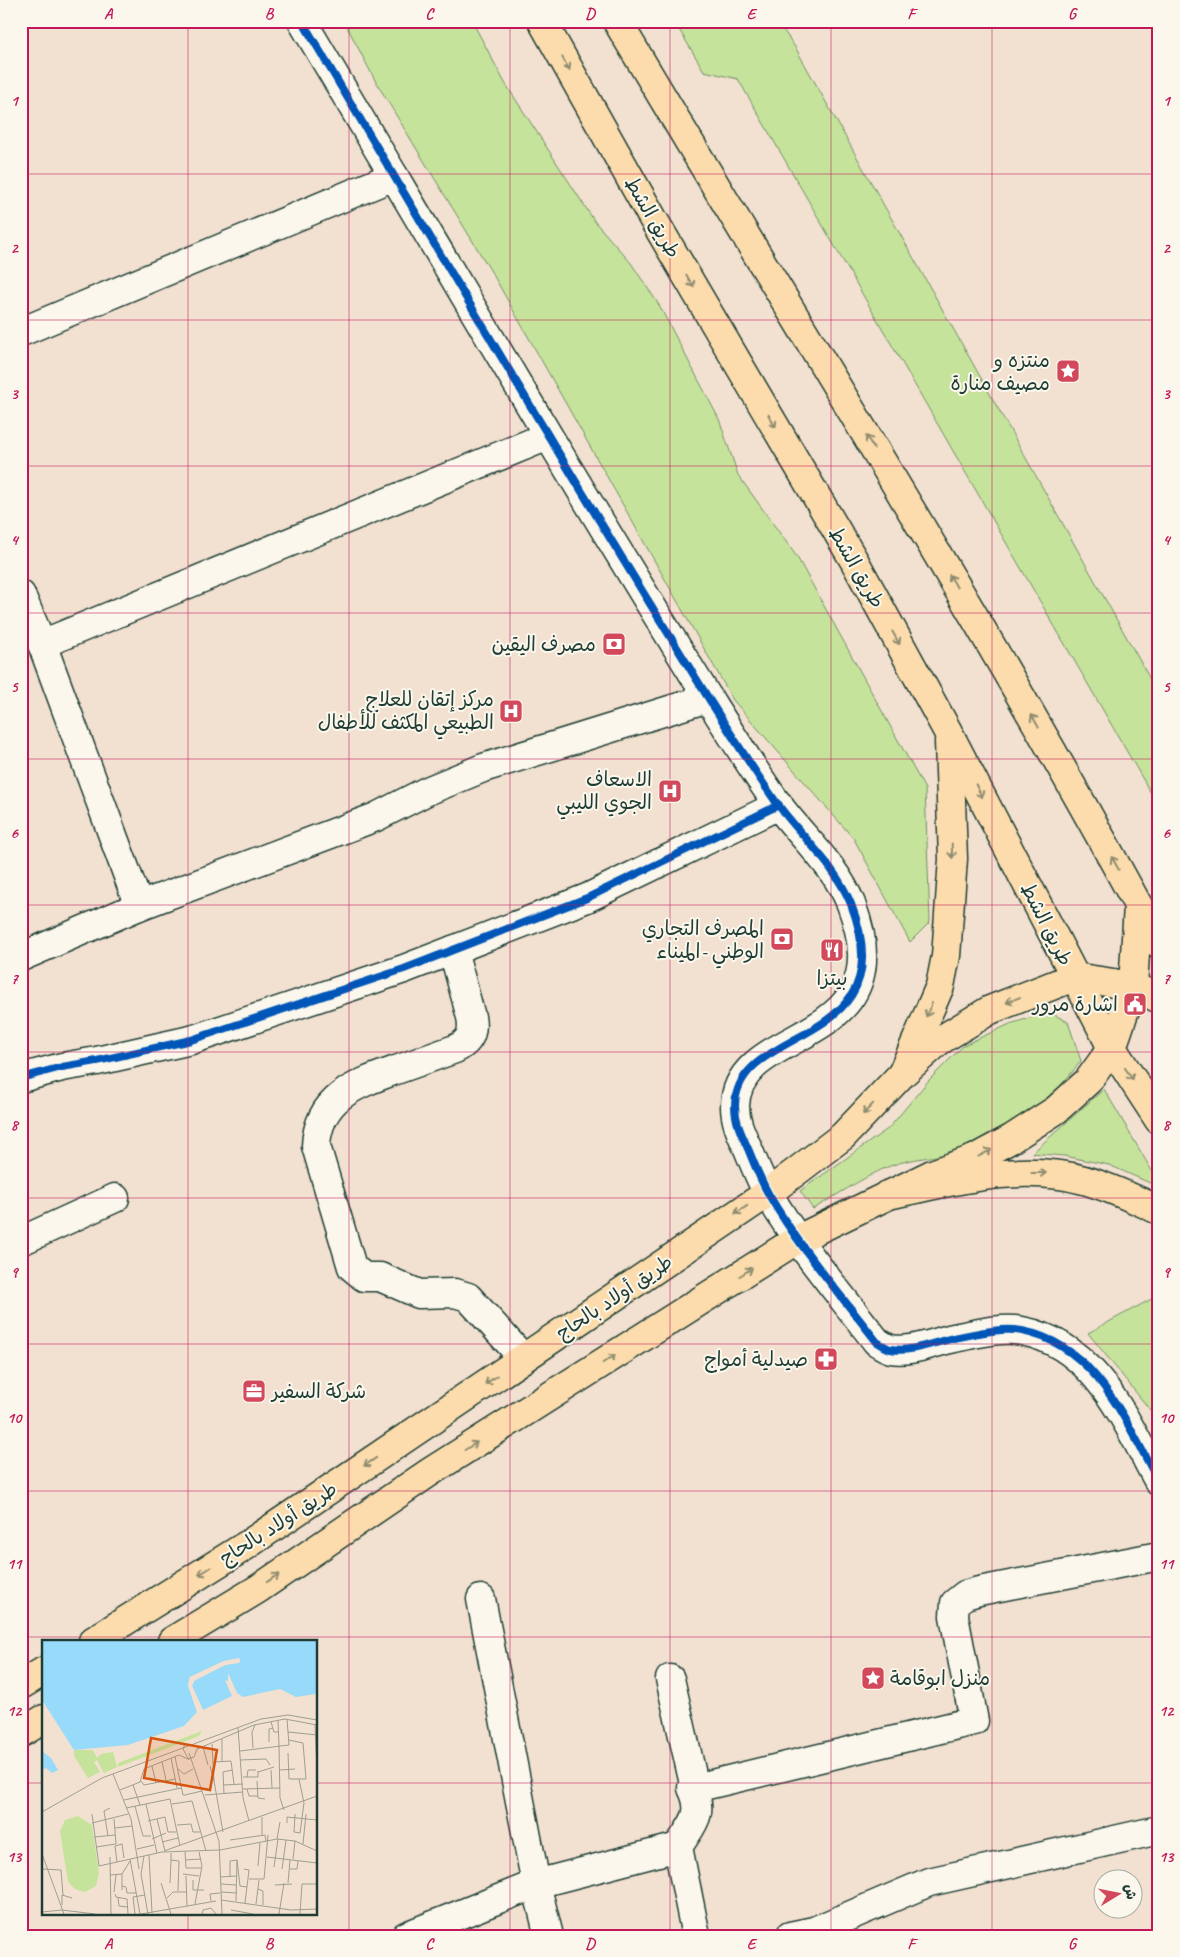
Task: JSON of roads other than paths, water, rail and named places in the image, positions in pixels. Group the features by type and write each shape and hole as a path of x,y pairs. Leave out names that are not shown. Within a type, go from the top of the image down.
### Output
{"main road":[{"name":"طريق الشط","path":"542,21 652,217 855,562 948,732 1112,1048 1159,1120"},
{"path":"617,21 1049,744 1159,944"},
{"path":"902,1074 940,986 946,956 953,858 948,732"},
{"name":"طريق أولاد بالحاج","path":"174,1640 258,1588 438,1466 798,1239 932,1174 974,1159 1034,1125 1056,1110 1088,1081 1112,1048 1133,986 1138,906"},
{"path":"1074,977 1133,986 1159,999"},
{"name":"طريق أولاد بالحاج","path":"95,1640 247,1545 768,1193 843,1136 902,1074 939,1040 990,1010 1074,977"},
{"path":"887,1196 967,1178 1008,1173 1049,1173 1084,1180 1159,1210"},
{"path":"21,1685 42,1672"},
{"path":"21,1733 42,1720"}],"street":[{"path":"302,21 548,436 708,698 779,806 839,879 857,920 863,955 855,988 835,1014 758,1061 740,1082 735,1103 737,1124 768,1193 798,1239 877,1342 891,1349 913,1347 987,1331 1021,1331 1055,1342 1083,1360 1105,1386 1159,1482"},
{"path":"21,332 394,176"},
{"path":"42,644 548,436"},
{"path":"21,595 42,644 139,906"},
{"path":"21,958 139,906 376,817 427,791 483,768 708,698"},
{"path":"21,1078 62,1067 97,1062 191,1040 350,988 587,898 779,806"},
{"path":"453,950 471,1016 473,1027 471,1036 464,1044 455,1049 373,1078 338,1098 324,1114 316,1135 316,1146 352,1267 364,1277 380,1277 419,1294 455,1294 468,1298 523,1358"},
{"path":"21,1241 115,1198"},
{"path":"695,1788 974,1721 954,1616 955,1603 965,1596 980,1591 1159,1556"},
{"path":"481,1599 536,1884 548,1936"},
{"path":"670,1680 695,1788 692,1788 698,1800 699,1810 678,1847 696,1936"},
{"path":"806,1934 929,1882 1159,1830"},
{"path":"406,1936 536,1884 678,1847"}],"place":[{"name":"منتزه و مصيف منارة","path":"1068,371"},
{"name":"مصرف اليقين","path":"614,644"},
{"name":"مركز إتقان للعلاج الطبيعي المكثف للأطفال","path":"511,711"},
{"name":"الاسعاف الجوي الليبي","path":"670,791"},
{"name":"المصرف التجاري الوطني -الميناء","path":"782,939"},
{"name":"بيتزا","path":"832,950"},
{"name":"اشارة مرور","path":"1135,1004"},
{"name":"صيدلية أمواج","path":"826,1359"},
{"name":"شركة السفير","path":"254,1391"},
{"name":"منزل ابوقامة","path":"873,1678"}]}
